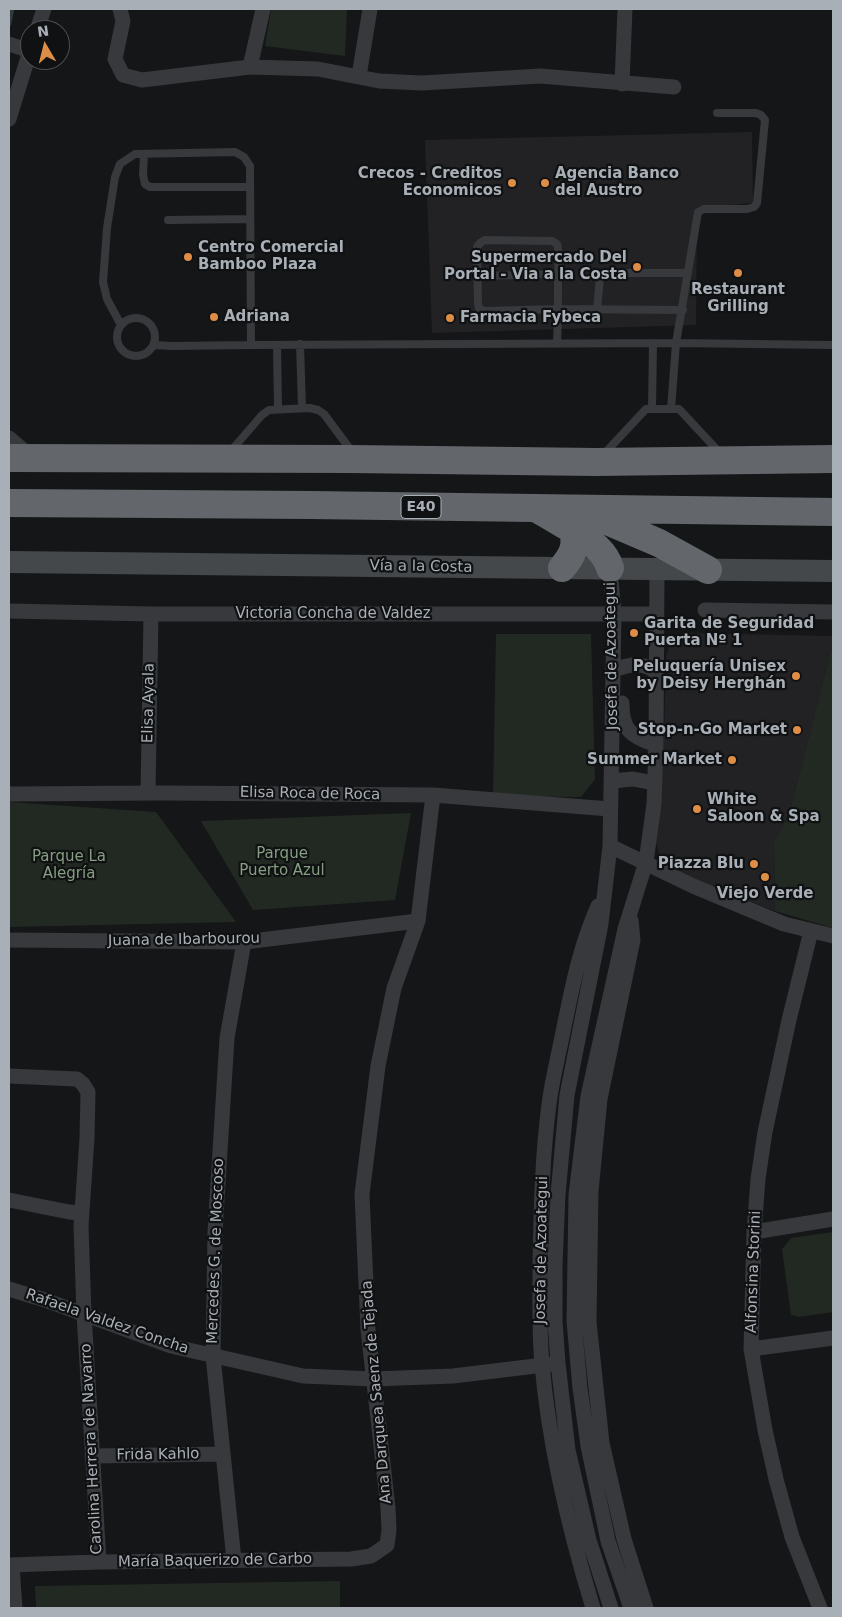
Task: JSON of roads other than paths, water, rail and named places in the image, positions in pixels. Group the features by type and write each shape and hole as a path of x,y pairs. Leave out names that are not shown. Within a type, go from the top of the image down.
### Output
{"highway":[{"path":"20,458 596,462 833,459"},
{"name":"E40","path":"9,504 312,505 538,509 575,519"},
{"path":"575,519 833,512"},
{"path":"562,568 574,552 575,519"},
{"path":"575,519 608,559 610,568"},
{"path":"575,519 659,543 708,570"}],"street":[{"path":"135,9 122,15 115,59 123,74 142,80 250,67 318,68 379,81 422,83 540,76 674,87"},
{"path":"250,67 263,9"},
{"path":"359,76 370,9"},
{"path":"622,84 625,9"},
{"path":"9,119 24,70"},
{"path":"9,438 20,458"},
{"name":"Vía a la Costa","path":"9,562 833,571"},
{"name":"Josefa de Azoategui","path":"610,568 614,614 610,846 601,924 567,1095 561,1149 555,1264 555,1321 568,1450 589,1540 611,1608"},
{"path":"631,1608 608,1541 588,1446 577,1361 574,1321 574,1263 576,1195 580,1151 592,1077 612,984 646,862 654,804 657,569"},
{"path":"705,610 833,612"},
{"name":"Victoria Concha de Valdez","path":"9,611 150,614 656,614"},
{"name":"Elisa Ayala","path":"148,793 150,614"},
{"path":"656,745 639,737 625,727 622,717 622,688 614,674 626,666 637,664 650,667 657,673"},
{"path":"612,781 633,779 654,783"},
{"name":"Elisa Roca de Roca","path":"9,794 148,793 433,796 610,810"},
{"name":"Ana Darquea Saenz de Tejada","path":"387,1545 389,1530 388,1508 368,1329 362,1194 378,1066 394,988 418,921 433,796"},
{"path":"610,846 693,886 784,924 833,936"},
{"name":"Josefa de Azoategui","path":"593,1608 576,1553 554,1453 542,1365 540,1321 541,1223 550,1096 573,983 590,924 604,894"},
{"path":"630,914 633,940 600,1099 592,1191 589,1322 602,1443 624,1539 646,1608"},
{"name":"Juana de Ibarbourou","path":"9,940 244,942 418,921"},
{"name":"Alfonsina Storini","path":"812,931 789,1020 765,1132 758,1179 754,1232 752,1349 765,1430 776,1479 792,1537 820,1608"},
{"name":"Mercedes G. de Moscoso","path":"234,1560 213,1356 214,1232 228,1038 244,942"},
{"name":"Carolina Herrera de Navarro","path":"9,1076 77,1079 88,1092 82,1213 84,1314 99,1562"},
{"path":"9,1200 82,1213"},
{"path":"754,1232 833,1219"},
{"name":"Rafaela Valdez Concha","path":"9,1289 45,1300 171,1346 303,1376 374,1379 453,1376 593,1359"},
{"path":"752,1349 833,1338"},
{"name":"Frida Kahlo","path":"92,1456 223,1454"},
{"name":"María Baquerizo de Carbo","path":"10,1565 352,1559 372,1556 387,1545"},
{"path":"10,1565 16,1608"}],"lane":[{"path":"671,409 676,343 698,212 704,209 747,209 754,207 757,203 765,120 756,113 717,113"},
{"path":"121,325 107,300 103,282 107,228 115,178 120,164 129,156 135,154 235,152 244,157 250,166 250,344"},
{"path":"144,154 143,176 145,184 150,187 250,187"},
{"path":"168,220 250,219"},
{"path":"558,344 558,308 558,274 558,249 557,244 552,241 485,240 480,243 477,247 478,304 479,308 484,311 558,308 683,310"},
{"path":"598,310 600,277 605,272 688,273"},
{"path":"478,276 558,274"},
{"path":"130,319 141,319 150,324 155,334 154,345 142,355 126,354 120,348 117,332 121,325 130,319"},
{"path":"154,345 676,343 833,345"},
{"path":"300,344 302,408"},
{"path":"652,409 653,344"},
{"path":"277,345 278,408"},
{"path":"225,458 262,415 269,410 302,408 318,410 324,414 358,459"},
{"path":"596,462 646,409 679,408 727,460"}],"waterway":[{"path":"9,24 12,9"}],"place":[{"name":"Crecos - Creditos Economicos","path":"512,183"},
{"name":"Agencia Banco del Austro","path":"545,183"},
{"name":"Centro Comercial Bamboo Plaza","path":"188,257"},
{"name":"Supermercado Del Portal - Via a la Costa","path":"637,267"},
{"name":"Restaurant Grilling","path":"738,273"},
{"name":"Adriana","path":"214,317"},
{"name":"Farmacia Fybeca","path":"450,318"},
{"name":"Garita de Seguridad Puerta Nº 1","path":"634,633"},
{"name":"Peluquería Unisex by Deisy Herghán","path":"796,676"},
{"name":"Stop-n-Go Market","path":"797,730"},
{"name":"Summer Market","path":"732,760"},
{"name":"White Saloon & Spa","path":"697,809"},
{"name":"Piazza Blu","path":"754,864"},
{"name":"Viejo Verde","path":"765,877"}],"park label":[{"name":"Parque Puerto Azul","path":"282,862"},
{"name":"Parque La Alegría","path":"69,866"}]}
